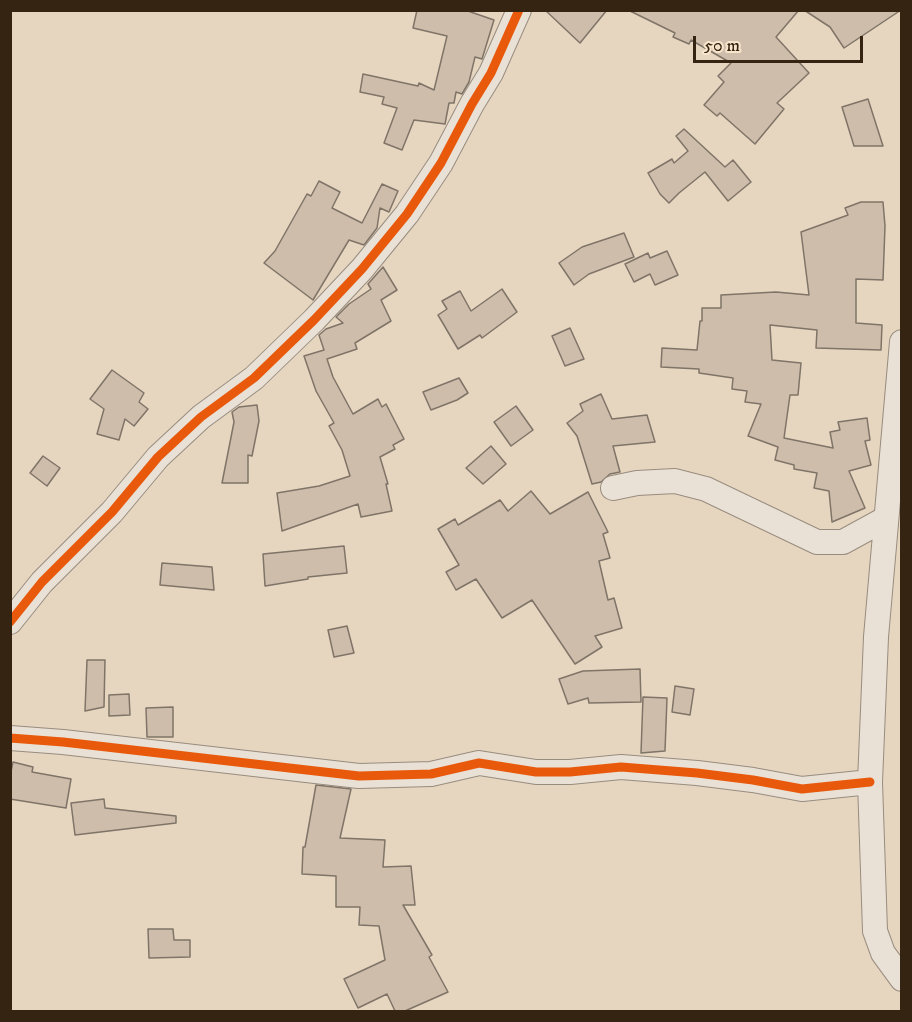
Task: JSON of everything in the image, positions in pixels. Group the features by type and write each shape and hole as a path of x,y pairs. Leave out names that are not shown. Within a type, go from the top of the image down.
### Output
{"street":[{"path":"10,622 42,582 112,512 158,457 201,417 254,378 362,269 407,214 441,163 491,73 519,10"},
{"path":"902,342 876,637 870,782 875,931 883,953 902,979"},
{"path":"613,488 637,483 675,481 706,489 817,542 843,542 885,519"},
{"path":"10,738 63,742 359,777 430,774 479,763 536,772 570,772 621,767 697,773 802,789 870,782"}],"building":[{"path":"417,10 465,10 494,20 482,59 475,57 469,82 462,94 456,92 454,103 449,103 445,124 414,120 402,150 384,143 397,108 382,104 384,97 360,92 363,74 418,86 419,83 434,90 447,36 413,28"},
{"path":"545,10 607,10 580,43"},
{"path":"628,10 799,10 776,37 809,73 777,103 784,109 755,144 720,113 717,116 704,105 724,82 718,76 731,63 691,40 689,44 673,37 675,33"},
{"path":"804,10 901,10 844,48 830,27"},
{"path":"868,99 883,146 854,146 842,107"},
{"path":"684,129 725,167 733,160 751,182 728,201 705,172 669,203 660,194 648,173 672,159 674,163 688,151 676,136"},
{"path":"319,181 340,192 332,208 362,223 382,184 398,191 389,212 380,208 377,228 364,245 349,240 313,300 264,263 275,251 307,194 311,196"},
{"path":"861,202 883,202 885,226 883,280 856,279 856,323 882,325 881,350 816,348 817,330 770,325 772,360 801,363 798,395 790,395 784,438 833,448 830,432 840,430 838,422 867,418 870,440 865,441 871,465 849,471 865,508 832,522 829,491 814,488 817,473 794,469 794,465 775,460 778,447 748,436 761,404 745,402 747,391 732,389 733,378 699,373 699,369 661,367 662,348 697,350 702,308 721,308 721,295 776,292 809,295 801,232 848,215 845,208"},
{"path":"624,233 634,257 589,274 574,285 559,263 582,247"},
{"path":"667,251 678,275 655,285 650,274 634,282 625,264 648,253 650,258"},
{"path":"383,267 397,290 381,300 391,321 355,343 357,349 327,359 333,377 353,414 378,399 382,407 386,404 404,439 393,445 395,449 380,457 388,484 386,484 392,511 361,517 358,504 282,531 277,493 319,486 350,476 342,450 329,426 334,423 316,391 304,356 324,350 319,335 326,329 343,323 336,317 349,304 371,289 368,284"},
{"path":"502,289 517,312 482,338 480,335 458,349 438,315 447,309 442,301 460,291 471,311"},
{"path":"570,328 584,359 565,366 552,336"},
{"path":"112,370 144,393 139,402 148,409 134,426 125,419 119,440 97,434 104,409 90,399"},
{"path":"459,378 468,393 431,410 423,392"},
{"path":"601,394 612,419 647,415 655,442 613,446 620,472 610,474 601,482 592,484 577,436 567,423 583,411 580,404"},
{"path":"257,405 259,421 252,456 248,455 248,483 222,483 234,422 232,412 239,407"},
{"path":"516,406 533,430 511,446 494,422"},
{"path":"491,446 506,464 483,484 466,468"},
{"path":"43,456 60,468 47,486 30,473"},
{"path":"531,491 550,514 588,492 608,532 603,534 610,558 599,561 608,600 614,598 622,628 595,636 602,647 575,664 532,600 502,618 476,579 456,590 446,572 459,565 438,529 455,519 458,525 500,500 508,511"},
{"path":"344,546 347,573 308,577 308,579 265,586 263,554"},
{"path":"162,563 212,567 214,590 160,585"},
{"path":"347,626 354,653 334,657 328,630"},
{"path":"87,660 105,660 104,707 85,711"},
{"path":"640,669 641,702 589,703 588,698 568,704 559,679 583,671"},
{"path":"675,686 694,689 690,715 672,712"},
{"path":"129,694 130,715 109,716 109,695"},
{"path":"643,697 667,698 665,751 641,753"},
{"path":"173,707 173,737 147,737 146,708"},
{"path":"13,762 33,767 32,772 71,779 66,808 10,799 10,776"},
{"path":"316,785 351,789 340,838 385,840 383,867 411,866 415,905 403,905 432,955 429,957 448,992 405,1011 395,1011 387,994 358,1008 344,979 385,960 379,926 359,925 360,907 336,907 336,876 302,874 303,847 305,847"},
{"path":"104,799 105,808 176,816 176,823 75,835 71,803"},
{"path":"148,929 173,929 174,940 190,940 190,957 149,958"}],"cycle path":[{"path":"10,622 42,582 112,512 158,457 201,417 254,378 362,269 407,214 441,163 491,73 519,10"},
{"path":"10,738 359,776 431,774 479,763 536,772 570,772 621,767 697,773 802,789 870,782"}]}
